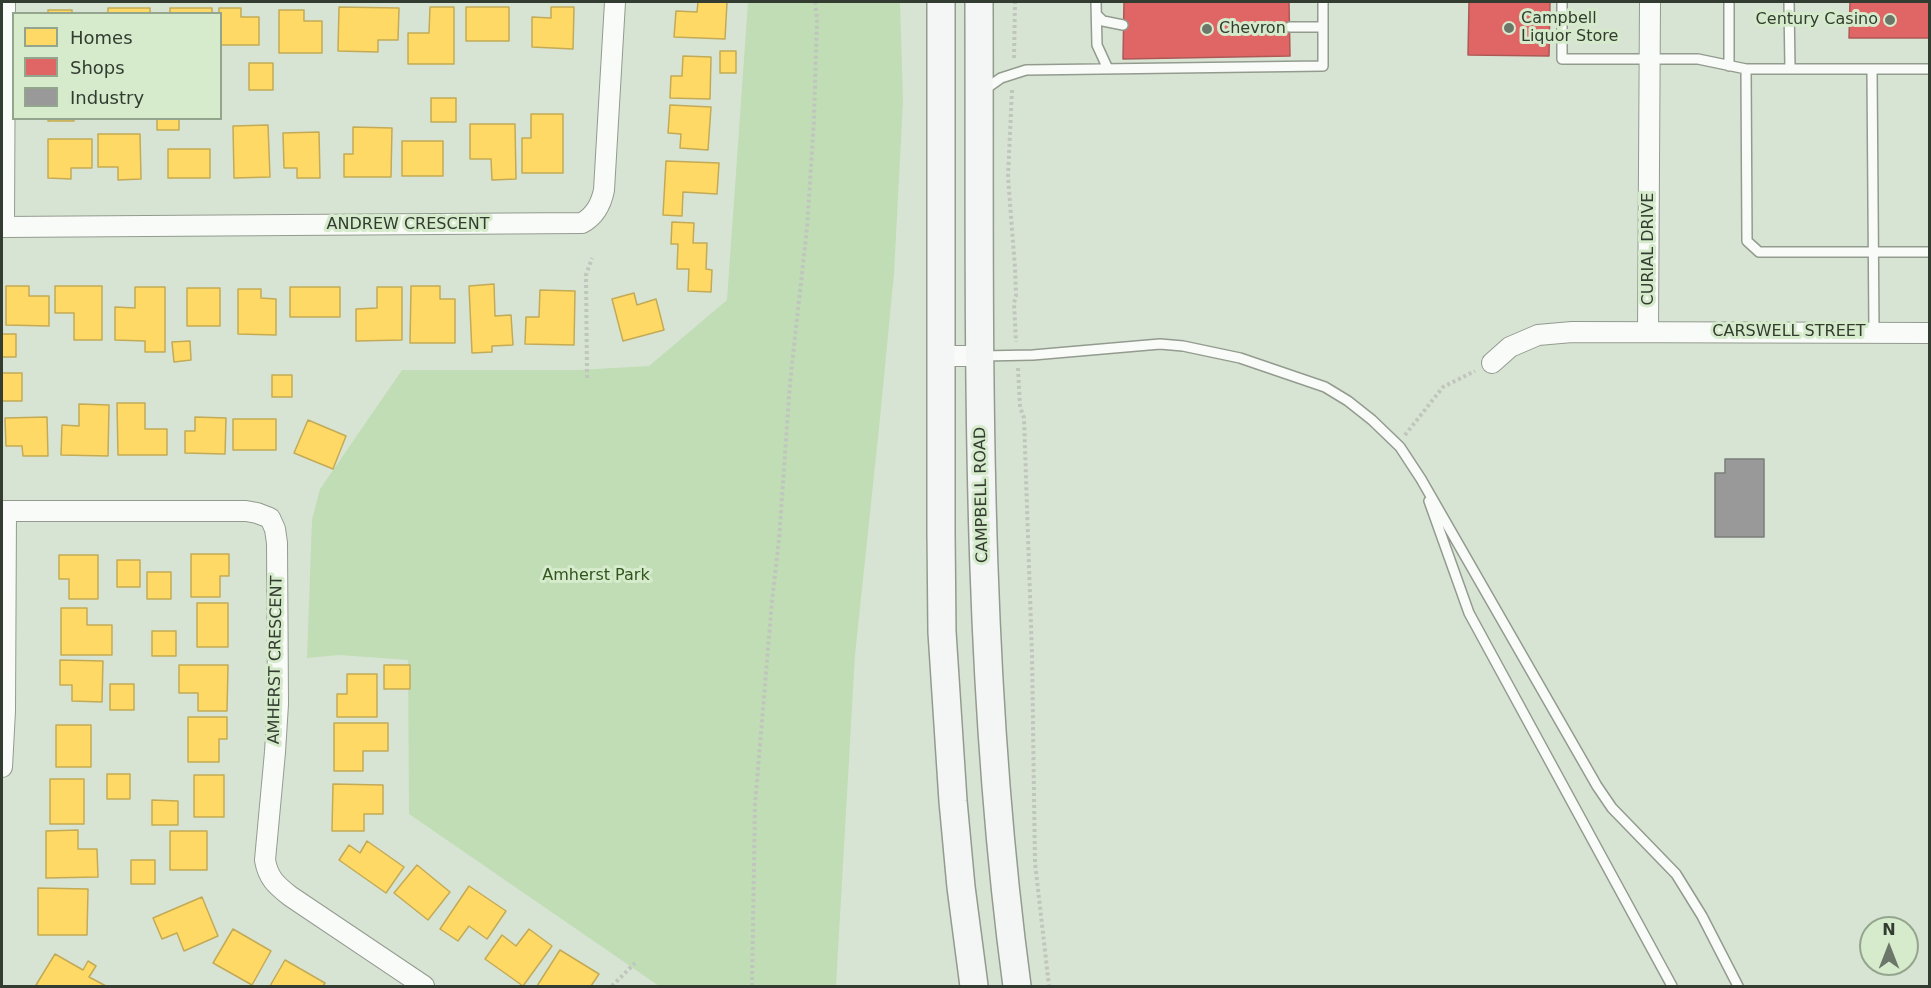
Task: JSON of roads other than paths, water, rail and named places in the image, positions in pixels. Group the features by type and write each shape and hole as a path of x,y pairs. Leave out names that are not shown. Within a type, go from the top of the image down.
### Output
{"main road":[{"path":"941,2 942,632 954,811 974,987"},
{"name":"CAMPBELL ROAD","path":"979,2 981,483 990,709 1001,846 1017,987"}],"street":[{"name":"ANDREW CRESCENT","path":"4,2 3,227 582,223 589,219 599,207 604,190 615,2"},
{"name":"CURIAL DRIVE","path":"1648,332 1650,2"},
{"path":"1492,363 1510,347 1538,335 1648,332"},
{"name":"CARSWELL STREET","path":"1648,332 1929,333"},
{"path":"941,356 980,356"},
{"name":"AMHERST CRESCENT","path":"2,767 5,711 4,511 246,511 270,518 277,543 278,704 265,860 267,872 272,880 290,896 424,987"}],"lane":[{"path":"1096,2 1097,45 1108,69"},
{"path":"979,94 1001,78 1026,70 1323,66 1323,2"},
{"path":"1562,2 1562,59 1698,59 1746,69 1929,69"},
{"path":"1729,2 1730,66"},
{"path":"1789,2 1790,69"},
{"path":"1097,15 1103,21 1123,25"},
{"path":"1290,27 1323,27"},
{"path":"1746,69 1747,241 1760,252 1929,252"},
{"path":"1872,69 1874,333"},
{"path":"980,356 1033,355 1160,344 1184,346 1240,358 1325,387 1372,420 1397,445 1421,479 1604,797 1676,874 1702,916 1738,987"},
{"path":"1421,479 1469,613 1672,987"}],"place":[{"name":"Century Casino","path":"1890,20"},
{"name":"Campbell Liquor Store","path":"1509,28"},
{"name":"Chevron","path":"1207,29"}],"park label":[{"name":"Amherst Park","path":"596,576"}]}
